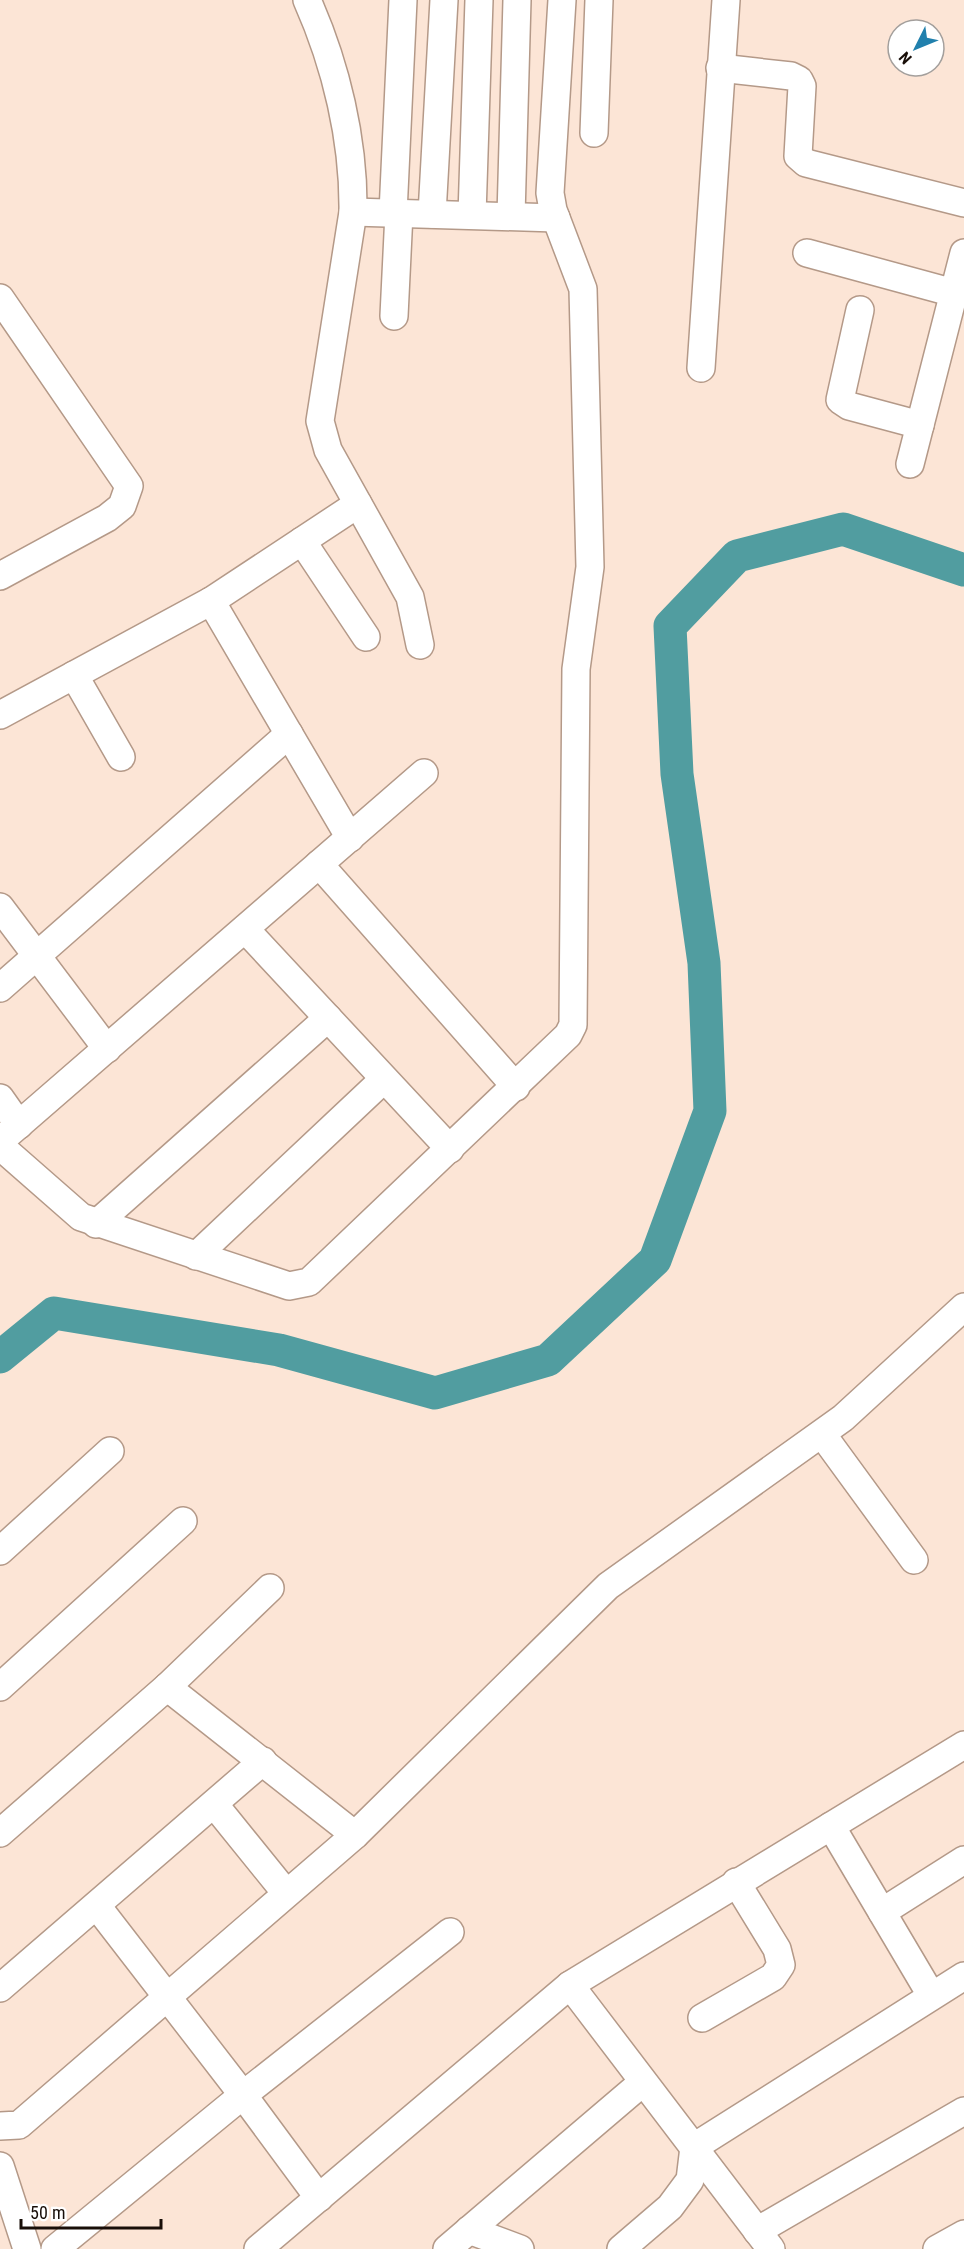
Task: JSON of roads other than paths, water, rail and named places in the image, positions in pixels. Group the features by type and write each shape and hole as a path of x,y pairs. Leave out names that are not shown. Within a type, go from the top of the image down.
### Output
{"street":[{"path":"307,0 323,37 336,80 351,170 353,212 320,421 328,450 410,597 420,645"},
{"path":"394,316 403,0"},
{"path":"432,214 444,0"},
{"path":"472,215 479,0"},
{"path":"511,216 517,0"},
{"path":"0,1146 81,1217 96,1224 290,1286 309,1282 568,1035 573,1024 576,669 590,567 583,289 556,218 550,193 562,0"},
{"path":"594,133 599,0"},
{"path":"701,368 726,0"},
{"path":"720,68 791,76 799,80 802,86 798,156 806,163 964,202"},
{"path":"353,212 556,218"},
{"path":"807,253 954,293"},
{"path":"910,464 964,253"},
{"path":"860,310 840,400 849,406 920,425"},
{"path":"0,576 107,518 122,507 129,486 5,314"},
{"path":"0,715 211,602 358,504"},
{"path":"302,541 366,637"},
{"path":"211,602 350,838"},
{"path":"74,675 121,757"},
{"path":"0,988 288,734"},
{"path":"0,1098 9,1133 424,773"},
{"path":"319,864 516,1087"},
{"path":"0,907 35,957 107,1049"},
{"path":"245,929 450,1149"},
{"path":"96,1224 328,1018"},
{"path":"196,1256 384,1079"},
{"path":"0,2126 19,2125 354,1835 608,1586 843,1418 964,1306"},
{"path":"822,1434 914,1560"},
{"path":"0,1551 110,1451"},
{"path":"0,1687 183,1521"},
{"path":"0,1833 167,1687 270,1588"},
{"path":"167,1687 354,1835"},
{"path":"258,2249 570,1985 964,1745"},
{"path":"0,1988 263,1761"},
{"path":"214,1804 286,1893"},
{"path":"831,1826 932,1995"},
{"path":"882,1912 964,1860"},
{"path":"702,2018 773,1977 781,1965 777,1949 736,1882"},
{"path":"97,1906 243,2095 319,2198"},
{"path":"55,2249 243,2095 450,1932"},
{"path":"694,2147 964,1976"},
{"path":"570,1985 764,2240 964,2111"},
{"path":"447,2249 643,2082"},
{"path":"621,2249 670,2207 690,2180 694,2147"},
{"path":"0,2166 27,2249"},
{"path":"469,2230 520,2249"},
{"path":"937,2249 964,2234"}],"waterway":[{"path":"0,1357 54,1313 279,1350 435,1393 548,1360 655,1260 710,1111 704,963 677,774 670,626 737,556 843,529 964,570"}]}
